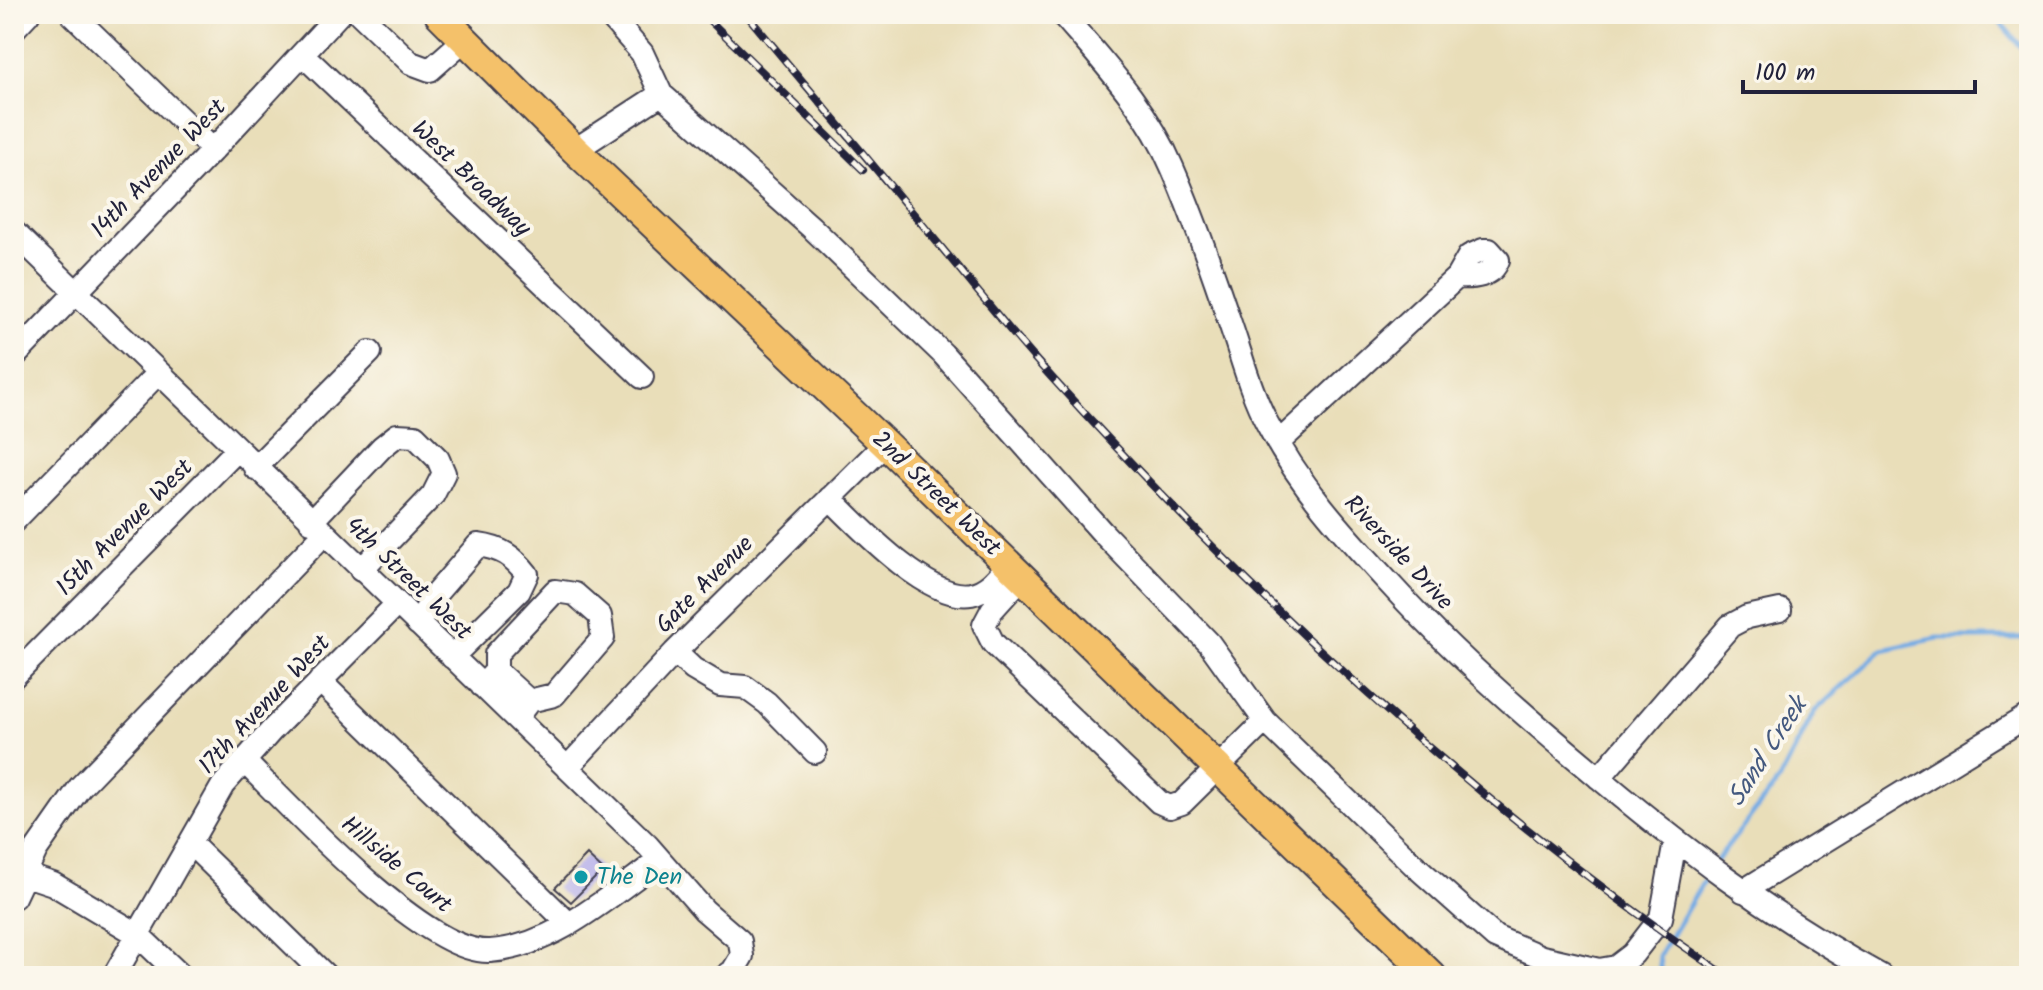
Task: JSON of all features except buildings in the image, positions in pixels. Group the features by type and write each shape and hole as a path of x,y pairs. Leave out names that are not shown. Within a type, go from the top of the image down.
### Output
{"main road":[{"name":"2nd Street West","path":"439,14 575,150 1016,570 1432,976"}],"street":[{"path":"14,29 28,14"},
{"path":"72,14 213,150"},
{"name":"14th Avenue West","path":"14,357 339,14"},
{"path":"360,14 411,63 430,70 465,39"},
{"path":"608,14 642,53 661,94 811,227 943,354 1102,532 1209,643 1265,721 1413,864 1495,937 1542,957 1599,970 1616,967 1633,954 1661,918 1675,842"},
{"name":"Riverside Drive","path":"1062,14 1132,98 1164,149 1199,235 1265,420 1301,482 1324,511 1405,601 1491,687 1675,842 1788,923 1881,976"},
{"name":"West Broadway","path":"302,54 642,377"},
{"path":"575,150 661,94"},
{"name":"4th Street West","path":"14,232 452,657 489,678 522,710 567,768 660,860 704,910 740,941 742,956 730,974"},
{"path":"1278,443 1457,277"},
{"path":"255,468 370,352"},
{"path":"14,521 158,373"},
{"path":"14,897 19,873 80,787 318,528 382,447 397,435 415,436 438,459 444,473 433,495 361,570"},
{"name":"Gate Avenue","path":"567,768 675,652 885,444"},
{"name":"15th Avenue West","path":"14,676 237,450"},
{"path":"830,498 872,542 901,565 948,590 968,595 988,588 1016,570"},
{"path":"418,624 433,597 478,545 499,548 517,561 527,574 519,591 452,657"},
{"path":"1016,570 984,625 993,643 1159,802 1170,807 1182,803 1265,721"},
{"path":"489,678 496,654 555,591 575,594 600,616 603,638 554,695 522,710"},
{"name":"17th Avenue West","path":"114,976 223,785 397,604"},
{"path":"1599,778 1730,626 1747,617 1780,610"},
{"path":"675,652 693,669 720,685 745,687 767,703 815,752"},
{"path":"320,681 568,923"},
{"path":"1743,891 2029,715"},
{"name":"Hillside Court","path":"244,761 374,887 431,932 460,945 489,951 524,944 568,923 660,860"},
{"path":"190,843 326,976"},
{"path":"19,873 53,884 137,934 181,976"}],"waterway":[{"name":"Sand Creek","path":"1993,14 2029,56"},
{"name":"Sand Creek","path":"1715,863 1780,779 1814,712 1882,650 1938,638 2029,638"},
{"name":"Sand Creek","path":"1661,976 1659,956 1710,871"}],"railway":[{"path":"703,14 863,170"},
{"path":"746,14 1026,349 1209,543 1373,698 1458,772 1635,912 1727,976"}],"place":[{"name":"The Den","path":"581,877"}]}
